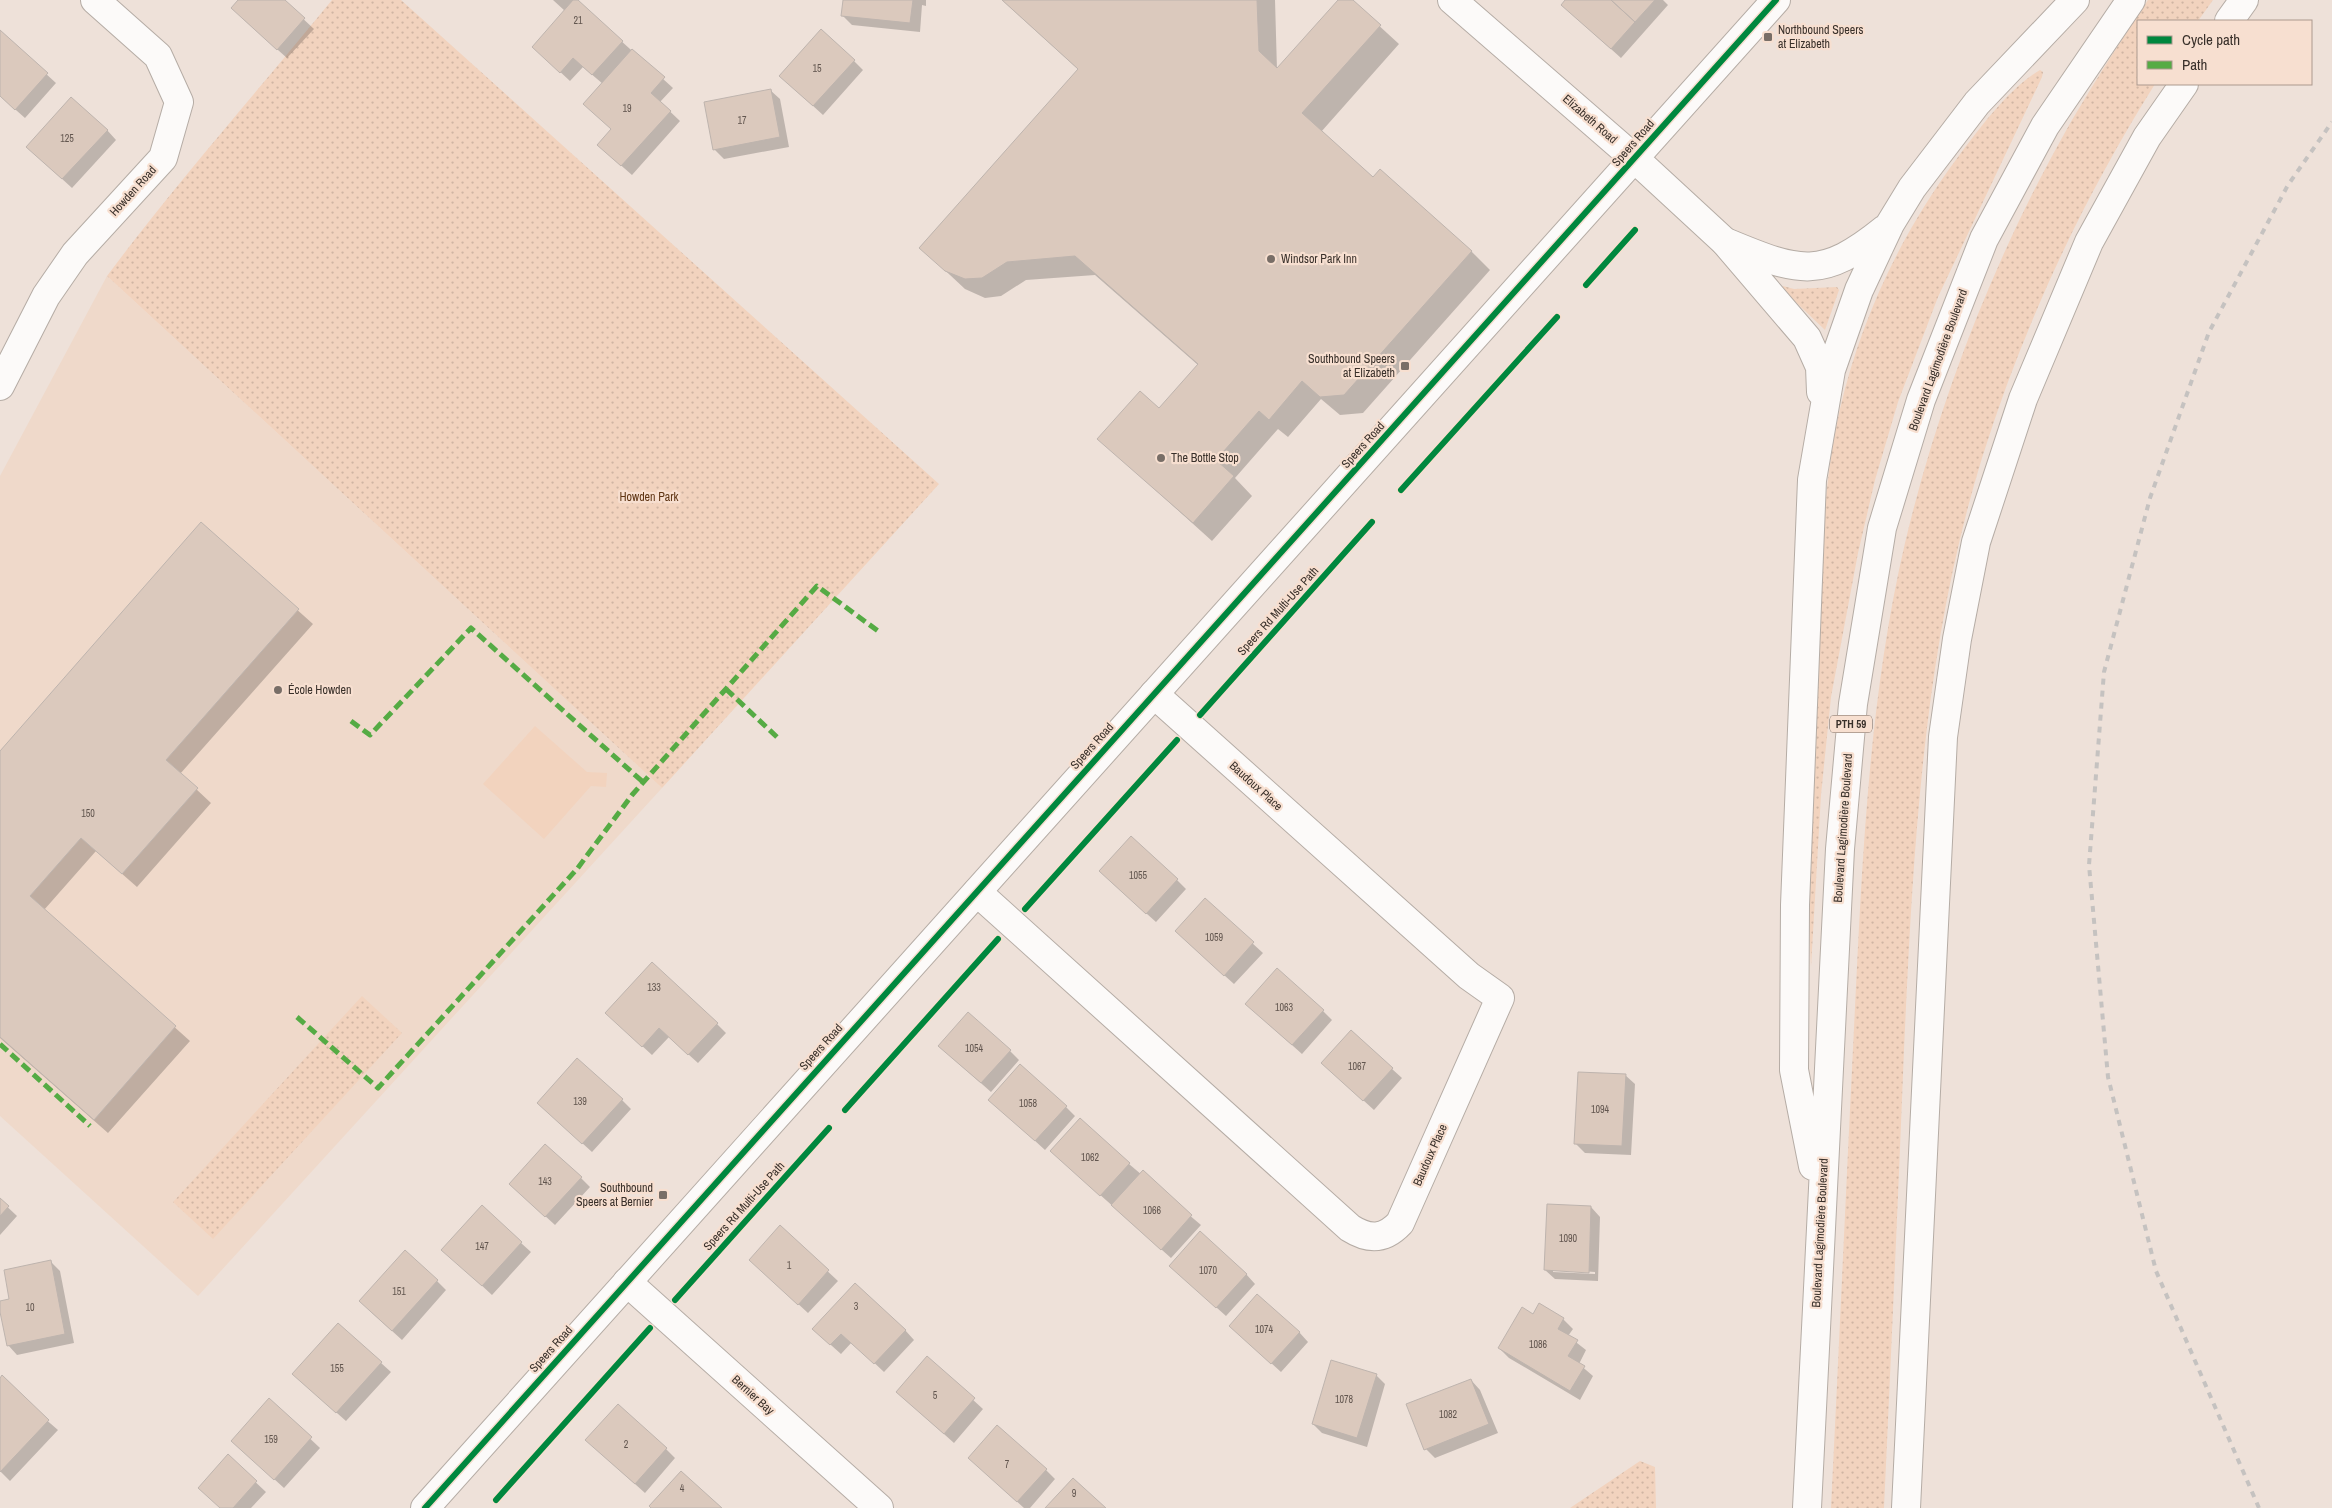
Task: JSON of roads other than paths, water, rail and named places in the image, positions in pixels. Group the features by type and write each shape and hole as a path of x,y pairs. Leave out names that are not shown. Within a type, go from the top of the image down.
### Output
{"main road":[{"name":"Howden Road","path":"0,386 46,296 70,261 163,158 179,102 158,56 95,0"},
{"name":"Elizabeth Road","path":"1452,0 1634,158 1724,242 1807,338 1820,368 1822,413"},
{"name":"Speers Road","path":"425,1508 1776,0"},
{"path":"1821,1208 1794,1070 1795,905 1812,480 1822,413 1831,370 1859,290 1890,224 1926,168 1977,103 2075,0"},
{"name":"Boulevard Lagimodière Boulevard","path":"1807,1508 1840,849 1853,704 1882,528 1921,400 1984,239 2044,126 2131,0"},
{"path":"2229,20 2244,0"},
{"path":"1906,1508 1944,737 1956,639 1976,542 2023,399 2089,242 2146,137 2183,85"},
{"path":"1724,242 1764,258 1794,266 1820,267 1842,259 1861,248 1890,224"},
{"name":"Baudoux Place","path":"977,892 1350,1228 1370,1238 1382,1236 1392,1231 1400,1223 1500,998 1469,976 1154,694"},
{"name":"Bernier Bay","path":"627,1282 879,1508"}],"railway":[{"path":"2259,1508 2156,1271 2108,1077 2089,865 2104,672 2150,498 2209,332 2288,185 2332,122"}],"place":[{"name":"Northbound Speers at Elizabeth","path":"1768,37"},
{"name":"Windsor Park Inn","path":"1271,259"},
{"name":"Southbound Speers at Elizabeth","path":"1405,366"},
{"name":"The Bottle Stop","path":"1161,458"},
{"name":"École Howden","path":"278,690"},
{"name":"Southbound Speers at Bernier","path":"663,1195"}],"park label":[{"name":"Howden Park","path":"649,497"}]}
